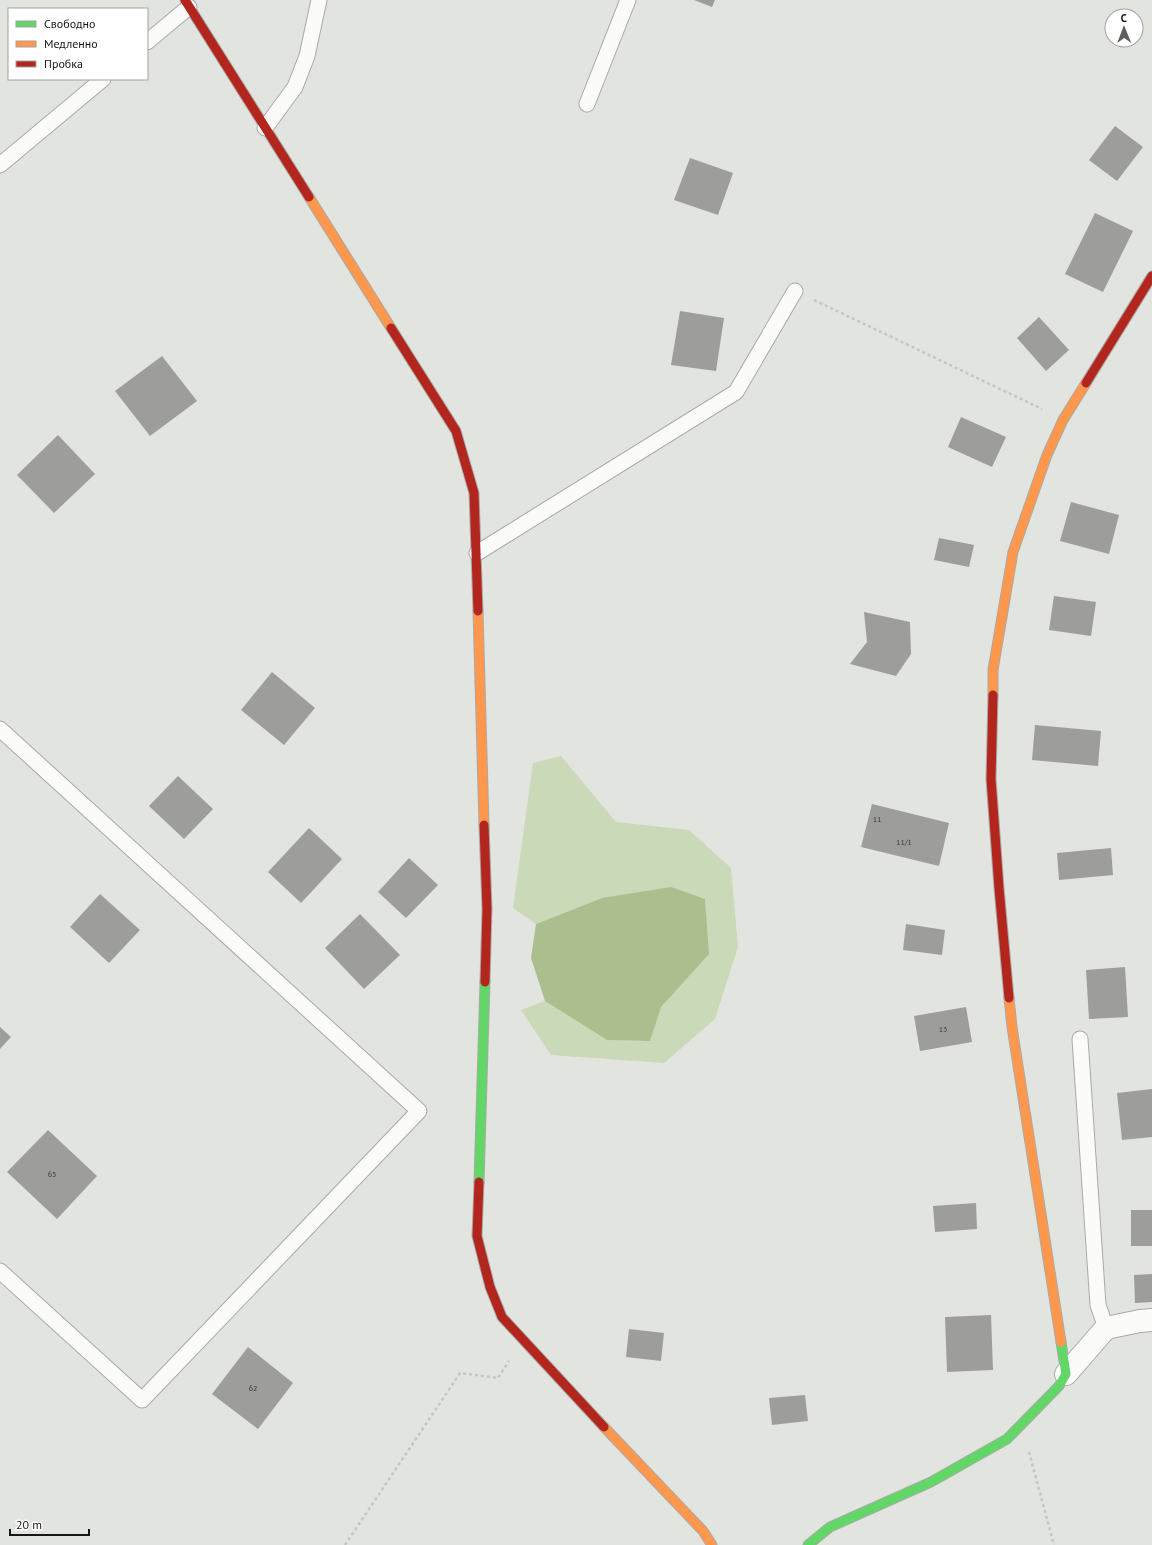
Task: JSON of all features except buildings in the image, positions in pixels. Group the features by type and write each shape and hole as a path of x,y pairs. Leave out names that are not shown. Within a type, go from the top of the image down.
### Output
{"street":[{"path":"187,3 456,431 474,493 487,909 477,1236 490,1287 502,1317 703,1531 712,1545"},
{"path":"1066,1374 1012,1028 991,779 993,670 1013,552 1047,455 1064,420 1152,276"},
{"path":"808,1545 830,1527 931,1482 1007,1439 1059,1386 1066,1374 1106,1328 1152,1320"}],"lane":[{"path":"265,128 295,87 307,56 319,0"},
{"path":"587,104 628,0"},
{"path":"148,41 187,3"},
{"path":"0,165 102,80"},
{"path":"477,553 736,392 795,291"},
{"path":"0,729 419,1111 142,1400 0,1271"},
{"path":"1080,1038 1098,1305 1106,1328"}],"path":[{"path":"795,291 1064,420"},
{"path":"345,1545 460,1374 498,1378 522,1340"},
{"path":"1022,1424 1054,1545"}],"shaded area":[{"path":"561,756 616,822 689,830 731,868 738,947 715,1019 664,1063 551,1055 521,1010 545,1001 607,1040 650,1041 660,1007 709,954 602,898 536,924 513,908 533,763"},
{"path":"671,887 705,899 709,954 661,1007 650,1041 607,1040 545,1001 531,958 536,924 602,898"}],"traffic: fast":[{"path":"479,1182 485,982"},
{"path":"808,1545 830,1527 931,1482 1007,1439 1059,1386 1066,1374 1061,1342"}],"traffic: slow":[{"path":"309,197 391,328"},
{"path":"993,695 993,670 1013,552 1047,455 1063,420 1086,383"},
{"path":"478,611 484,825"},
{"path":"1009,998 1012,1027 1061,1342"},
{"path":"604,1427 703,1531 712,1545"}],"traffic: jam":[{"path":"185,0 309,197"},
{"path":"1086,383 1152,276"},
{"path":"391,328 456,431 474,493 478,611"},
{"path":"993,695 991,779 1009,998"},
{"path":"484,825 487,909 485,982"},
{"path":"479,1182 477,1236 490,1287 502,1317 604,1427"}]}
